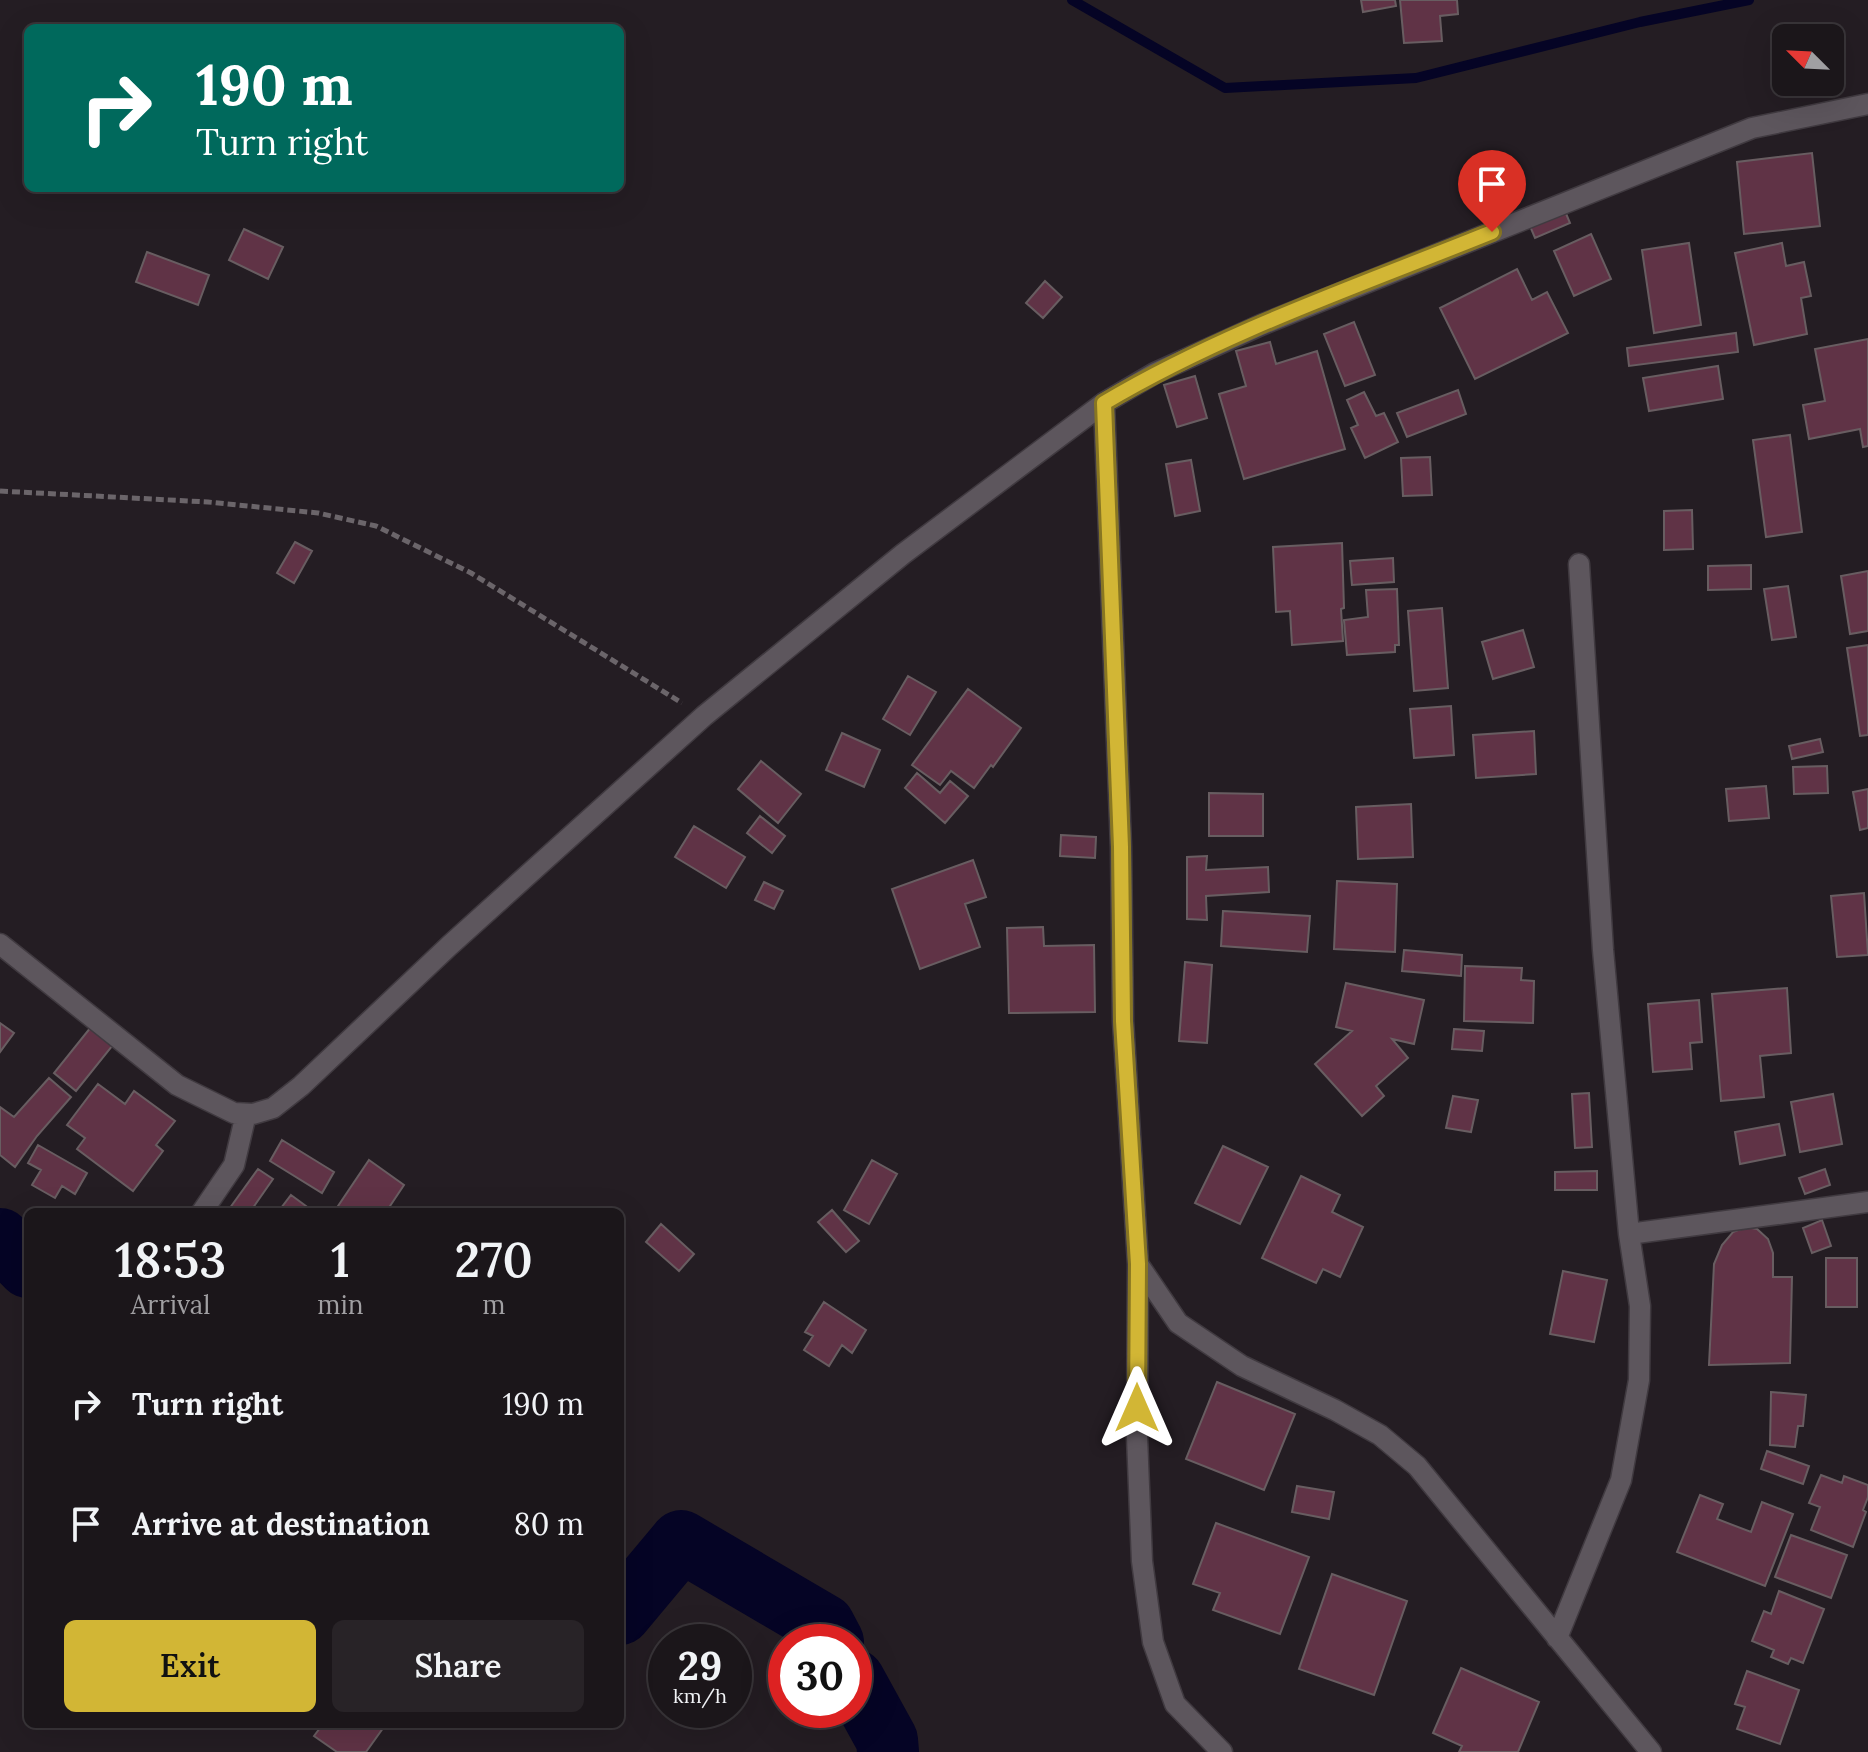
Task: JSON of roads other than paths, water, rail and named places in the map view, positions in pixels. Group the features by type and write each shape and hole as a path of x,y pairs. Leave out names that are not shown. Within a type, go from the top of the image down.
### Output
{"street":[{"path":"0,944 177,1085 234,1113 246,1114 273,1108 301,1086 526,875 704,716 903,554 1104,403 1155,373 1261,325 1752,128 1868,104"},
{"path":"1104,403 1121,847 1123,1021 1138,1264 1137,1437 1142,1561 1153,1642 1175,1704 1222,1752"},
{"path":"1557,1638 1621,1480 1639,1380 1640,1306 1629,1234 1603,950 1579,564"},
{"path":"205,1208 234,1165 246,1114"},
{"path":"1629,1234 1868,1202"},
{"path":"1138,1264 1178,1323 1242,1366 1380,1435 1417,1466 1651,1752"}],"waterway":[{"path":"1072,0 1225,88 1416,78 1640,22 1749,0"},
{"path":"0,1239 24,1263"},
{"path":"624,1609 681,1541 822,1624"},
{"path":"872,1713 887,1740 888,1752"}]}
